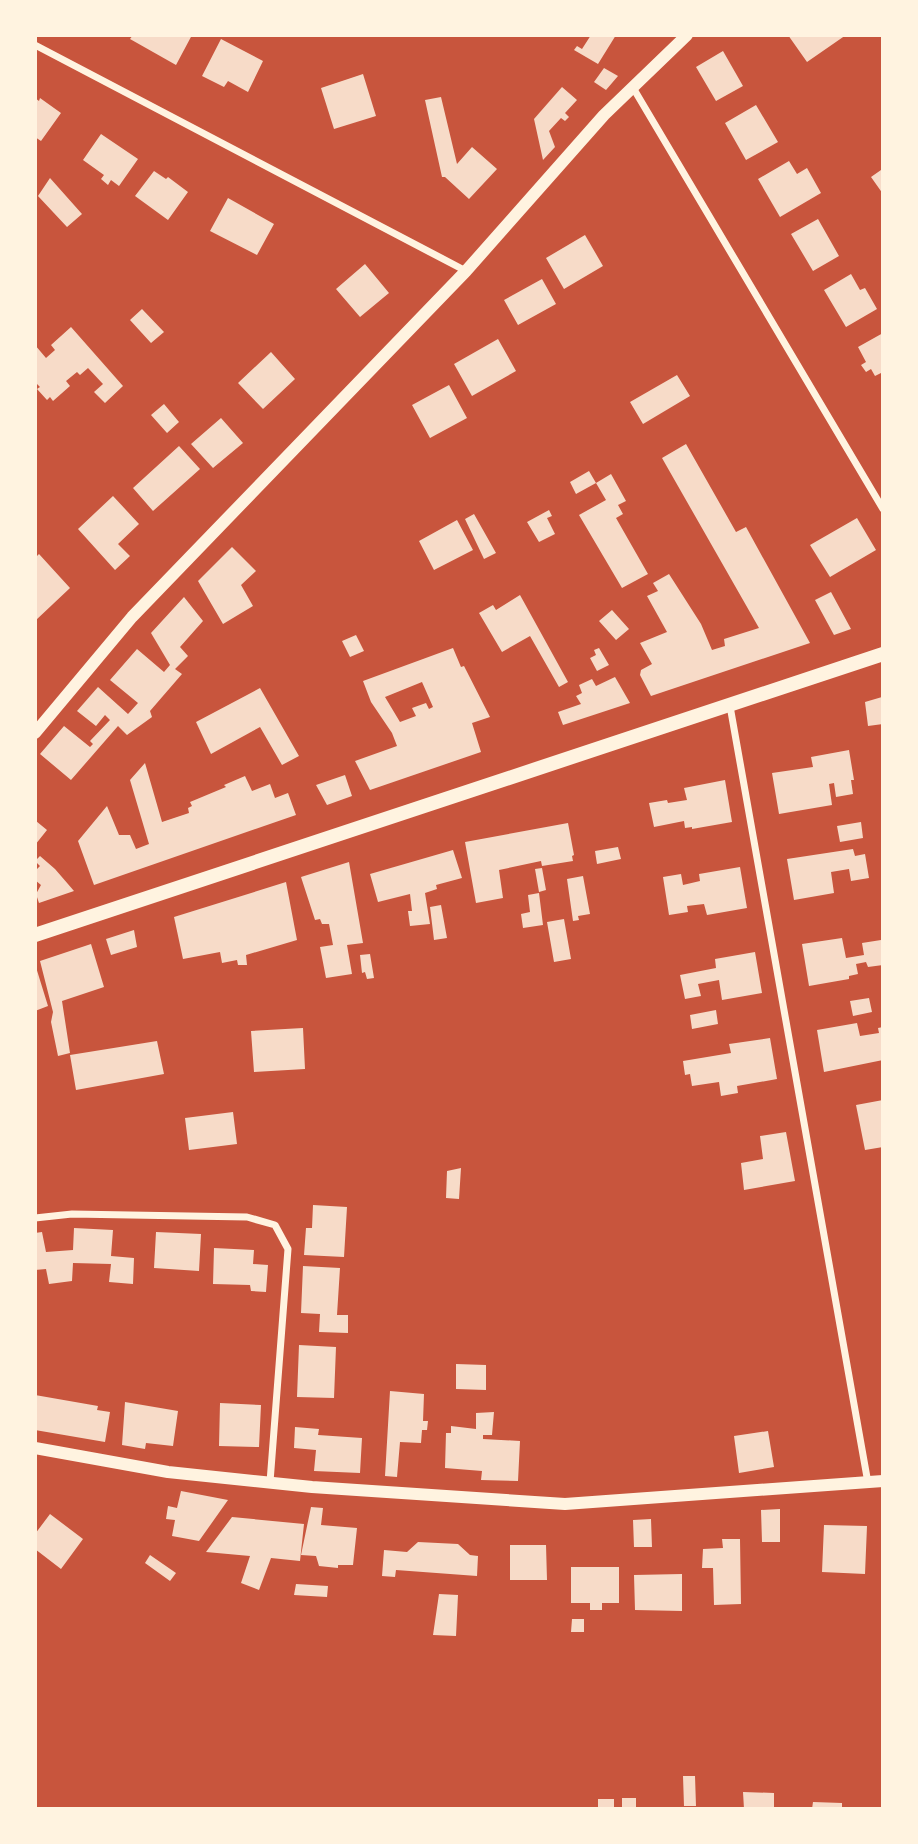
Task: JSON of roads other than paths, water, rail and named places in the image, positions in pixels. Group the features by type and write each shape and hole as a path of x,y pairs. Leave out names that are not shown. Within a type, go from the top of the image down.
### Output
{"main road":[{"path":"35,935 883,654"}],"street":[{"path":"35,733 132,617 467,271 632,86 687,35"},
{"path":"35,45 467,271"},
{"path":"632,86 883,509"},
{"path":"730,706 868,1483"},
{"path":"35,1218 72,1214 247,1217 275,1225 288,1248 270,1482"},
{"path":"35,1448 168,1472 312,1487 565,1504 883,1481"}]}
